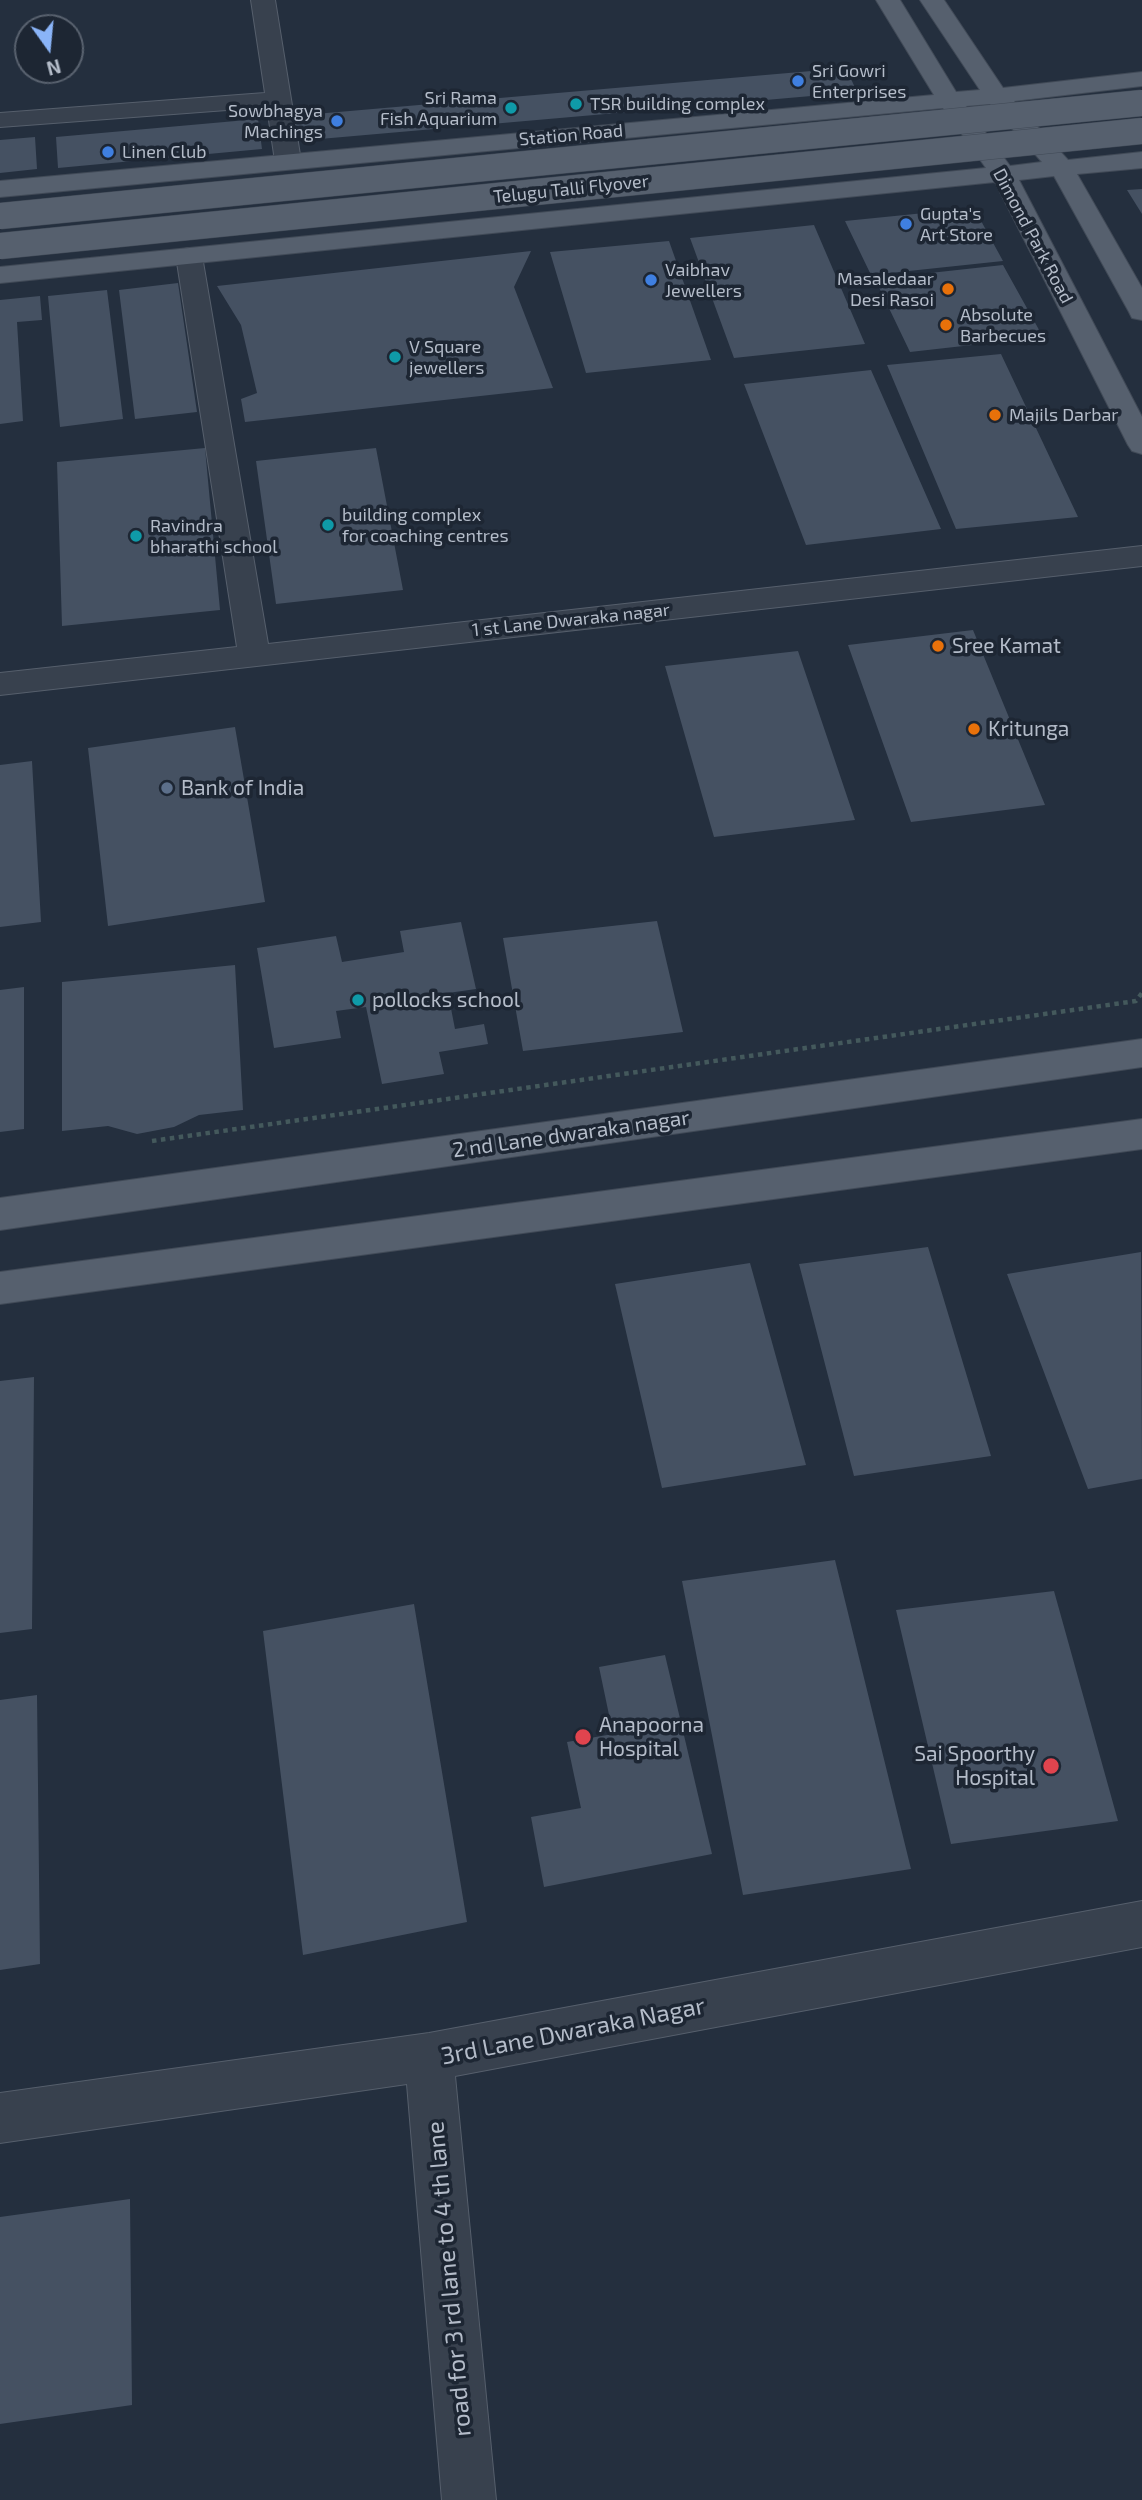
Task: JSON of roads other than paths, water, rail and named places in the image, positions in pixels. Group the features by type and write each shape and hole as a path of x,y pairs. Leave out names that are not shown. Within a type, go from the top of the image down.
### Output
{"main road":[{"name":"Dimond Park Road","path":"888,0 949,100 1003,174 1142,446"},
{"path":"932,0 996,96 1062,169 1142,312"},
{"name":"Station Road","path":"0,189 996,96 1142,79"},
{"name":"Telugu Talli Flyover","path":"0,216 1142,103"},
{"name":"Telugu Talli Flyover","path":"0,246 1142,131"},
{"path":"0,275 1142,160"},
{"name":"2 nd Lane dwaraka nagar","path":"0,1214 1142,1054"},
{"path":"0,1288 1142,1134"}],"street":[{"path":"263,0 288,161"},
{"path":"0,120 278,99"},
{"path":"189,256 254,655"},
{"name":"1 st Lane Dwaraka nagar","path":"0,684 1142,556"},
{"name":"3rd Lane Dwaraka Nagar","path":"0,2118 429,2057 1142,1924"},
{"name":"road for 3 rd lane to 4 th lane","path":"429,2057 469,2500"}],"place":[{"name":"Sri Gowri Enterprises","path":"798,81"},
{"name":"TSR building complex","path":"576,104"},
{"name":"Sri Rama Fish Aquarium","path":"511,108"},
{"name":"Sowbhagya Machings","path":"337,121"},
{"name":"Linen Club","path":"108,152"},
{"name":"Gupta's Art Store","path":"906,224"},
{"name":"Vaibhav Jewellers","path":"651,280"},
{"name":"Masaledaar Desi Rasoi","path":"948,289"},
{"name":"Absolute Barbecues","path":"946,325"},
{"name":"V Square jewellers","path":"395,357"},
{"name":"Majils Darbar","path":"995,415"},
{"name":"building complex for coaching centres","path":"328,525"},
{"name":"Ravindra bharathi school","path":"136,536"},
{"name":"Sree Kamat","path":"938,646"},
{"name":"Kritunga","path":"974,729"},
{"name":"Bank of India","path":"167,788"},
{"name":"pollocks school","path":"358,1000"},
{"name":"Anapoorna Hospital","path":"583,1737"},
{"name":"Sai Spoorthy Hospital","path":"1051,1766"}]}
